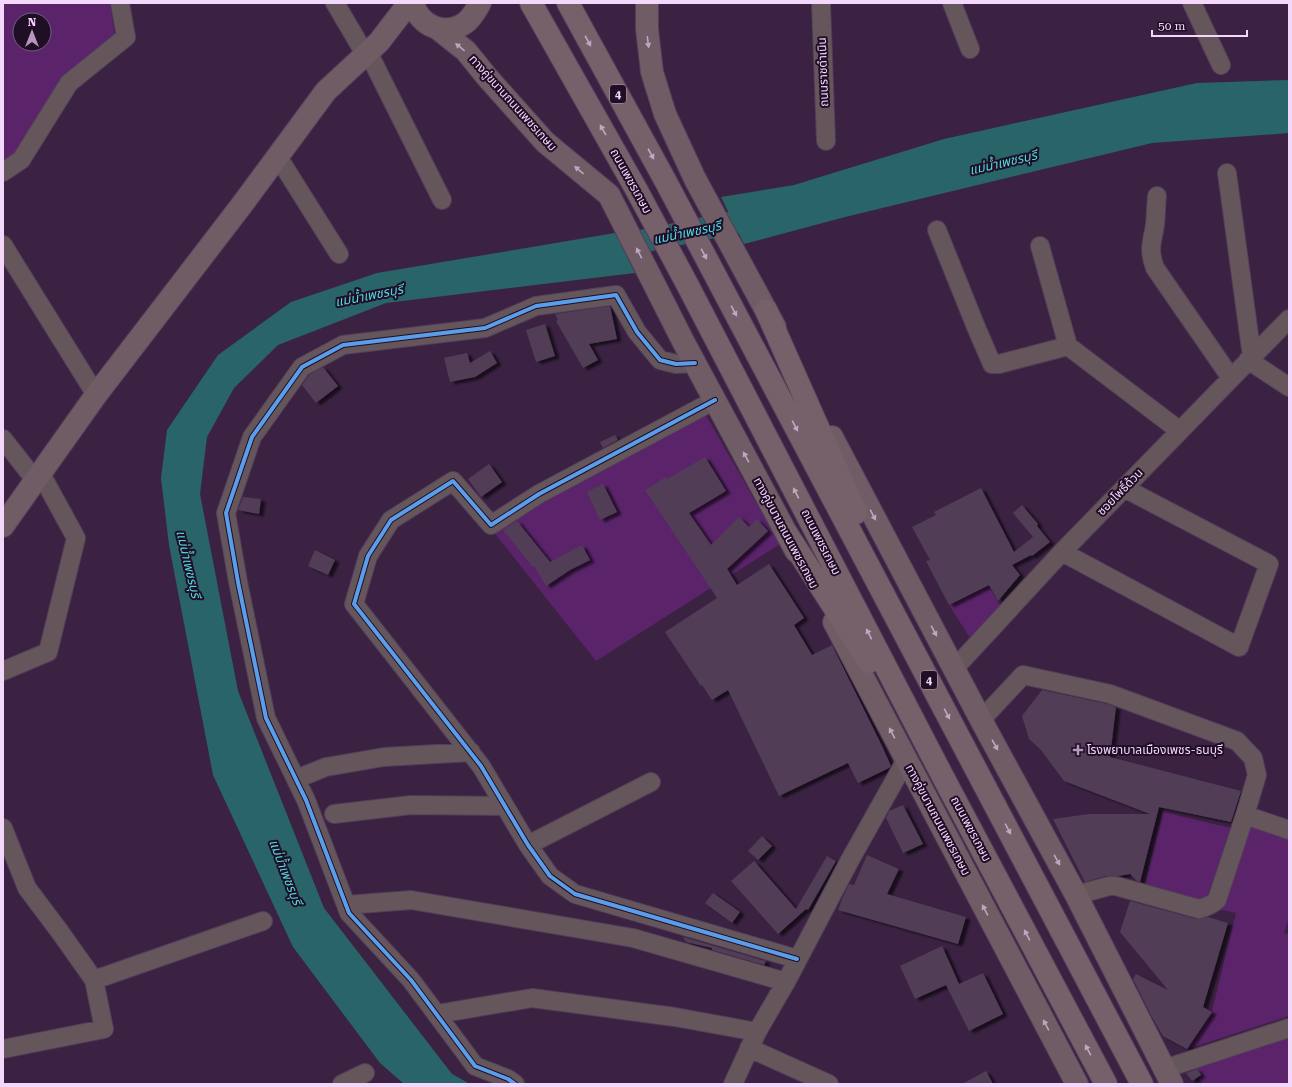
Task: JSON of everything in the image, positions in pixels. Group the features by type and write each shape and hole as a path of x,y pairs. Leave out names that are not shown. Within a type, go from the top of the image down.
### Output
{"highway":[{"name":"4","path":"569,5 666,182 1142,1084"},
{"name":"ถนนเพชรเกษม","path":"535,11 636,189 686,282 942,775 1106,1084"},
{"path":"766,310 935,691"},
{"path":"787,534 942,775"},
{"path":"1090,984 1149,1084"}],"main road":[{"path":"3,526 96,395 278,157 326,91 371,50 409,3"},
{"name":"ทางคู่ขนานถนนเพชรเกษม","path":"413,3 420,18 466,51 545,142 609,195 657,287 684,343 787,534 1077,1084"},
{"path":"371,50 410,28 432,26 447,29 457,27 466,22 473,15 480,3"},
{"name":"4","path":"647,3 646,29 652,72 665,114 695,179 745,270 981,720 1076,895 1168,1076"}],"street":[{"path":"3,172 21,160 69,83 126,37 120,3"},
{"path":"335,3 371,50 442,200"},
{"name":"ถนนราชดำเนิน","path":"821,3 826,141"},
{"path":"952,3 970,50"},
{"path":"1192,3 1221,65"},
{"path":"278,157 339,254"},
{"path":"1227,173 1250,358 1289,387"},
{"path":"1157,196 1155,224 1151,242 1151,256 1155,268 1231,378"},
{"path":"936,230 992,364 999,364 1068,346"},
{"path":"3,245 96,395"},
{"path":"1040,246 1068,346 1180,430"},
{"path":"515,1084 508,1078 475,1066 411,980 349,913 306,800 266,718 238,582 226,513 252,437 302,368 343,345 485,328 536,306 616,295 637,332 660,360 676,364 695,363"},
{"name":"ซอยโพธิ์ด้วน","path":"954,669 1062,552 1289,319"},
{"path":"715,400 539,494 491,525 453,481 392,520 368,556 354,604 471,752 481,766 528,845 550,876 575,894 798,959"},
{"path":"3,439 39,477 76,538 48,652 3,671"},
{"path":"1062,552 1239,647 1269,564 1124,488"},
{"path":"981,720 1023,675 1110,694 1237,741 1253,758 1257,775 1218,900 1207,907 1199,909 1116,886 1109,886 1076,895"},
{"path":"296,779 326,767 384,756 471,752"},
{"path":"733,1084 757,1032 786,982 850,860 906,760"},
{"path":"528,845 652,782"},
{"path":"334,814 411,805 504,806"},
{"path":"1245,815 1289,830"},
{"path":"3,828 27,888 94,980 104,1029 3,1049"},
{"path":"346,906 411,900 633,938 786,982"},
{"path":"94,980 263,921"},
{"path":"437,1014 532,998 675,1017 757,1032"},
{"path":"1168,1076 1289,1028"},
{"path":"749,1048 829,1084"},
{"path":"342,1084 365,1073"}],"shaded area":[{"path":"3,3 110,3 115,36 17,158 3,165"},
{"path":"704,412 780,544 596,661 485,521"},
{"path":"988,585 1000,605 970,638 949,605"},
{"path":"1163,812 1239,830 1244,812 1289,833 1289,918 1284,933 1289,934 1289,1015 1286,1017 1187,1049 1212,1011 1236,913 1143,892"},
{"path":"1289,1033 1289,1084 1203,1084 1199,1080 1201,1074 1194,1065"}],"water":[{"path":"1289,80 1289,133 1152,143 845,217 744,244 721,197 794,185 944,139 1197,83"},
{"path":"615,233 635,273 386,303 278,345 234,388 207,437 200,494 238,691 324,908 452,1074 470,1084 404,1084 380,1063 293,947 213,775 169,545 161,478 167,430 218,355 291,302 377,273"}],"building":[{"path":"610,306 617,339 589,344 598,360 583,368 556,321 558,320 555,314"},
{"path":"545,324 555,356 536,362 526,330"},
{"path":"490,351 497,363 475,377 450,382 444,358 467,353 470,363"},
{"path":"323,367 338,386 316,403 302,385 309,375"},
{"path":"615,435 618,440 603,448 600,442"},
{"path":"705,457 726,491 689,513 711,545 739,517 749,527 757,519 768,531 727,569 737,585 769,564 804,618 794,625 812,655 832,645 882,746 891,766 889,768 858,783 848,763 779,796 728,690 712,700 665,632 717,598 645,490 666,477 667,479"},
{"path":"489,464 502,482 481,497 468,479"},
{"path":"603,484 617,512 600,520 587,492"},
{"path":"981,488 1014,552 1033,537 1013,513 1022,505 1038,524 1037,526 1050,542 1032,556 1031,555 1012,565 1020,575 998,601 989,585 949,605 926,561 930,560 912,527 936,515 934,512"},
{"path":"243,497 261,499 259,514 238,510"},
{"path":"517,521 550,562 582,545 590,560 570,570 546,586 534,566 533,567 503,530"},
{"path":"315,550 335,560 328,575 308,566"},
{"path":"1042,690 1116,707 1110,757 1241,791 1231,822 1159,807 1140,882 1130,874 1106,876 1085,882 1053,819 1089,814 1150,814 1064,781 1041,750 1029,739 1022,716"},
{"path":"903,805 923,844 903,853 886,818 889,811"},
{"path":"762,836 772,846 758,860 748,851"},
{"path":"867,855 899,869 887,894 966,917 958,944 838,910 849,884 854,885"},
{"path":"827,856 836,861 808,910 806,909 778,934 731,881 754,861 796,909"},
{"path":"713,893 740,912 732,923 705,903"},
{"path":"1130,901 1196,919 1208,917 1228,923 1203,1007 1212,1012 1187,1049 1163,1036 1133,979 1136,974 1168,990 1120,932"},
{"path":"683,937 766,961 764,965 712,950 712,948 686,942"},
{"path":"942,946 959,984 983,973 1003,1014 969,1031 946,985 915,999 900,966"},
{"path":"1197,1069 1201,1075 1192,1081 1186,1073"},
{"path":"986,1071 993,1084 962,1084"}],"waterway":[{"name":"แม่น้ำเพชรบุรี","path":"590,252 765,216"}],"cycle path":[{"path":"515,1084 508,1079 475,1066 411,980 349,913 306,800 266,718 238,582 226,513 252,437 302,367 343,345 485,328 536,306 616,295 637,332 660,360 676,364 695,363"},
{"path":"715,400 539,494 491,525 453,481 391,520 368,556 354,604 481,766 528,845 550,876 575,894 797,959"}],"place":[{"name":"โรงพยาบาลเมืองเพชร-ธนบุรี","path":"1078,750"}]}
